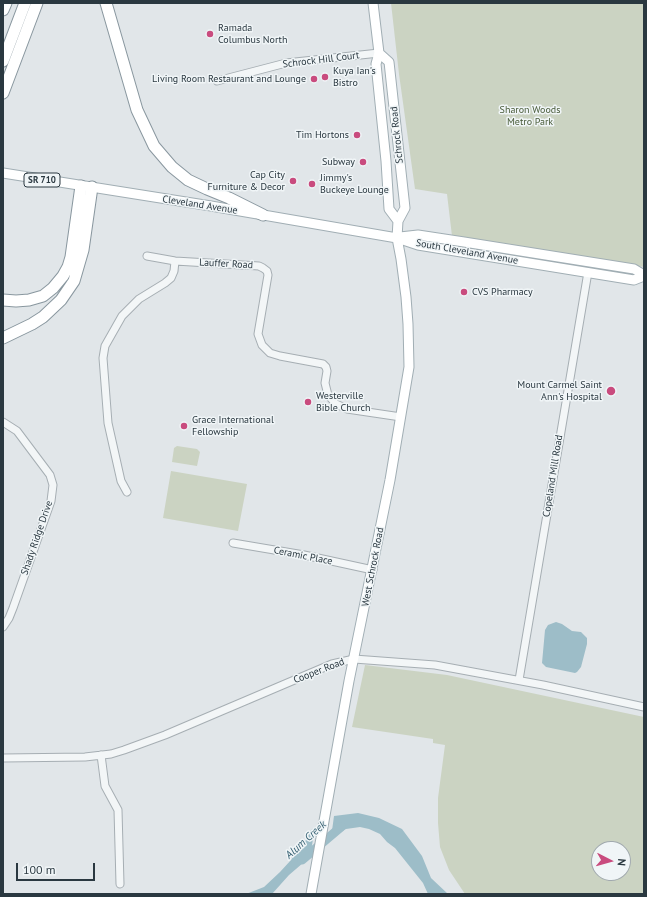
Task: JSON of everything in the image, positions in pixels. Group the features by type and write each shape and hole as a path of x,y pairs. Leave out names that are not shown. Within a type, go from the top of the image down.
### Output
{"highway":[{"path":"3,10 6,3"},
{"path":"3,61 25,3"},
{"path":"3,93 37,3"},
{"path":"106,3 137,110 154,146 172,167 188,180 263,215"},
{"path":"3,300 29,300 43,296 53,288 63,276 71,257 86,187"},
{"path":"3,338 43,317 61,300 74,281 83,250 86,187"}],"main road":[{"name":"Schrock Road","path":"373,3 379,53 376,64 386,161 389,209 398,220"},
{"name":"Schrock Road","path":"379,53 389,62 405,208 398,220 397,238"},
{"name":"Cleveland Avenue","path":"3,173 397,238"},
{"name":"South Cleveland Avenue","path":"397,238 418,235 464,242 634,269 644,276"},
{"name":"South Cleveland Avenue","path":"397,238 418,245 634,280 644,276"},
{"name":"West Schrock Road","path":"311,894 354,659 373,570 409,367 408,324 401,259 397,238"}],"street":[{"name":"Schrock Hill Court","path":"217,81 286,63 379,53"},
{"name":"Lauffer Road","path":"147,256 175,260 259,266 263,268 267,271 268,275 258,334 262,345 270,353 323,364 327,371 325,383 328,395 336,404 347,409 401,418"},
{"path":"127,492 121,481 108,423 103,358 105,346 122,316 139,298 171,278 174,271 175,260"},
{"name":"Copeland Mill Road","path":"519,680 588,272"},
{"name":"Shady Ridge Drive","path":"3,422 17,431 50,475 53,485 52,493 13,608 3,627"},
{"name":"Ceramic Place","path":"233,543 304,555 373,570"},
{"name":"Cooper Road","path":"3,758 70,758 101,755 124,750 150,741 332,664 354,659 435,665 519,680 644,708"},
{"path":"101,755 105,786 118,810 120,884"}],"green space":[{"name":"Sharon Woods Metro Park","path":"391,3 644,3 644,267 452,236 447,194 415,189"},
{"path":"177,446 197,449 200,452 197,466 172,462 174,448"},
{"path":"171,471 247,484 238,531 163,518"},
{"path":"365,665 447,675 644,717 644,894 465,894 449,870 440,847 438,798 445,745 433,743 433,739 352,727"}],"water":[{"path":"556,622 572,631 581,632 587,638 587,644 581,667 575,673 546,667 542,663 545,630 548,625"},
{"path":"358,813 379,818 402,829 422,856 431,878 448,894 428,894 423,883 395,848 380,834 360,827 346,829 331,838 334,816"},
{"path":"315,827 310,857 289,875 272,894 246,894 264,887 280,872 307,839 310,831"}],"waterway":[{"name":"Alum Creek","path":"302,860 341,827"}],"place":[{"name":"Ramada Columbus North","path":"210,34"},
{"name":"Kuya Ian's Bistro","path":"325,77"},
{"name":"Living Room Restaurant and Lounge","path":"314,79"},
{"name":"Tim Hortons","path":"357,135"},
{"name":"Subway","path":"363,162"},
{"name":"Cap City Furniture & Decor","path":"293,181"},
{"name":"Jimmy's Buckeye Lounge","path":"312,184"},
{"name":"CVS Pharmacy","path":"464,292"},
{"name":"Mount Carmel Saint Ann's Hospital","path":"611,391"},
{"name":"Westerville Bible Church","path":"308,402"},
{"name":"Grace International Fellowship","path":"184,426"}]}
